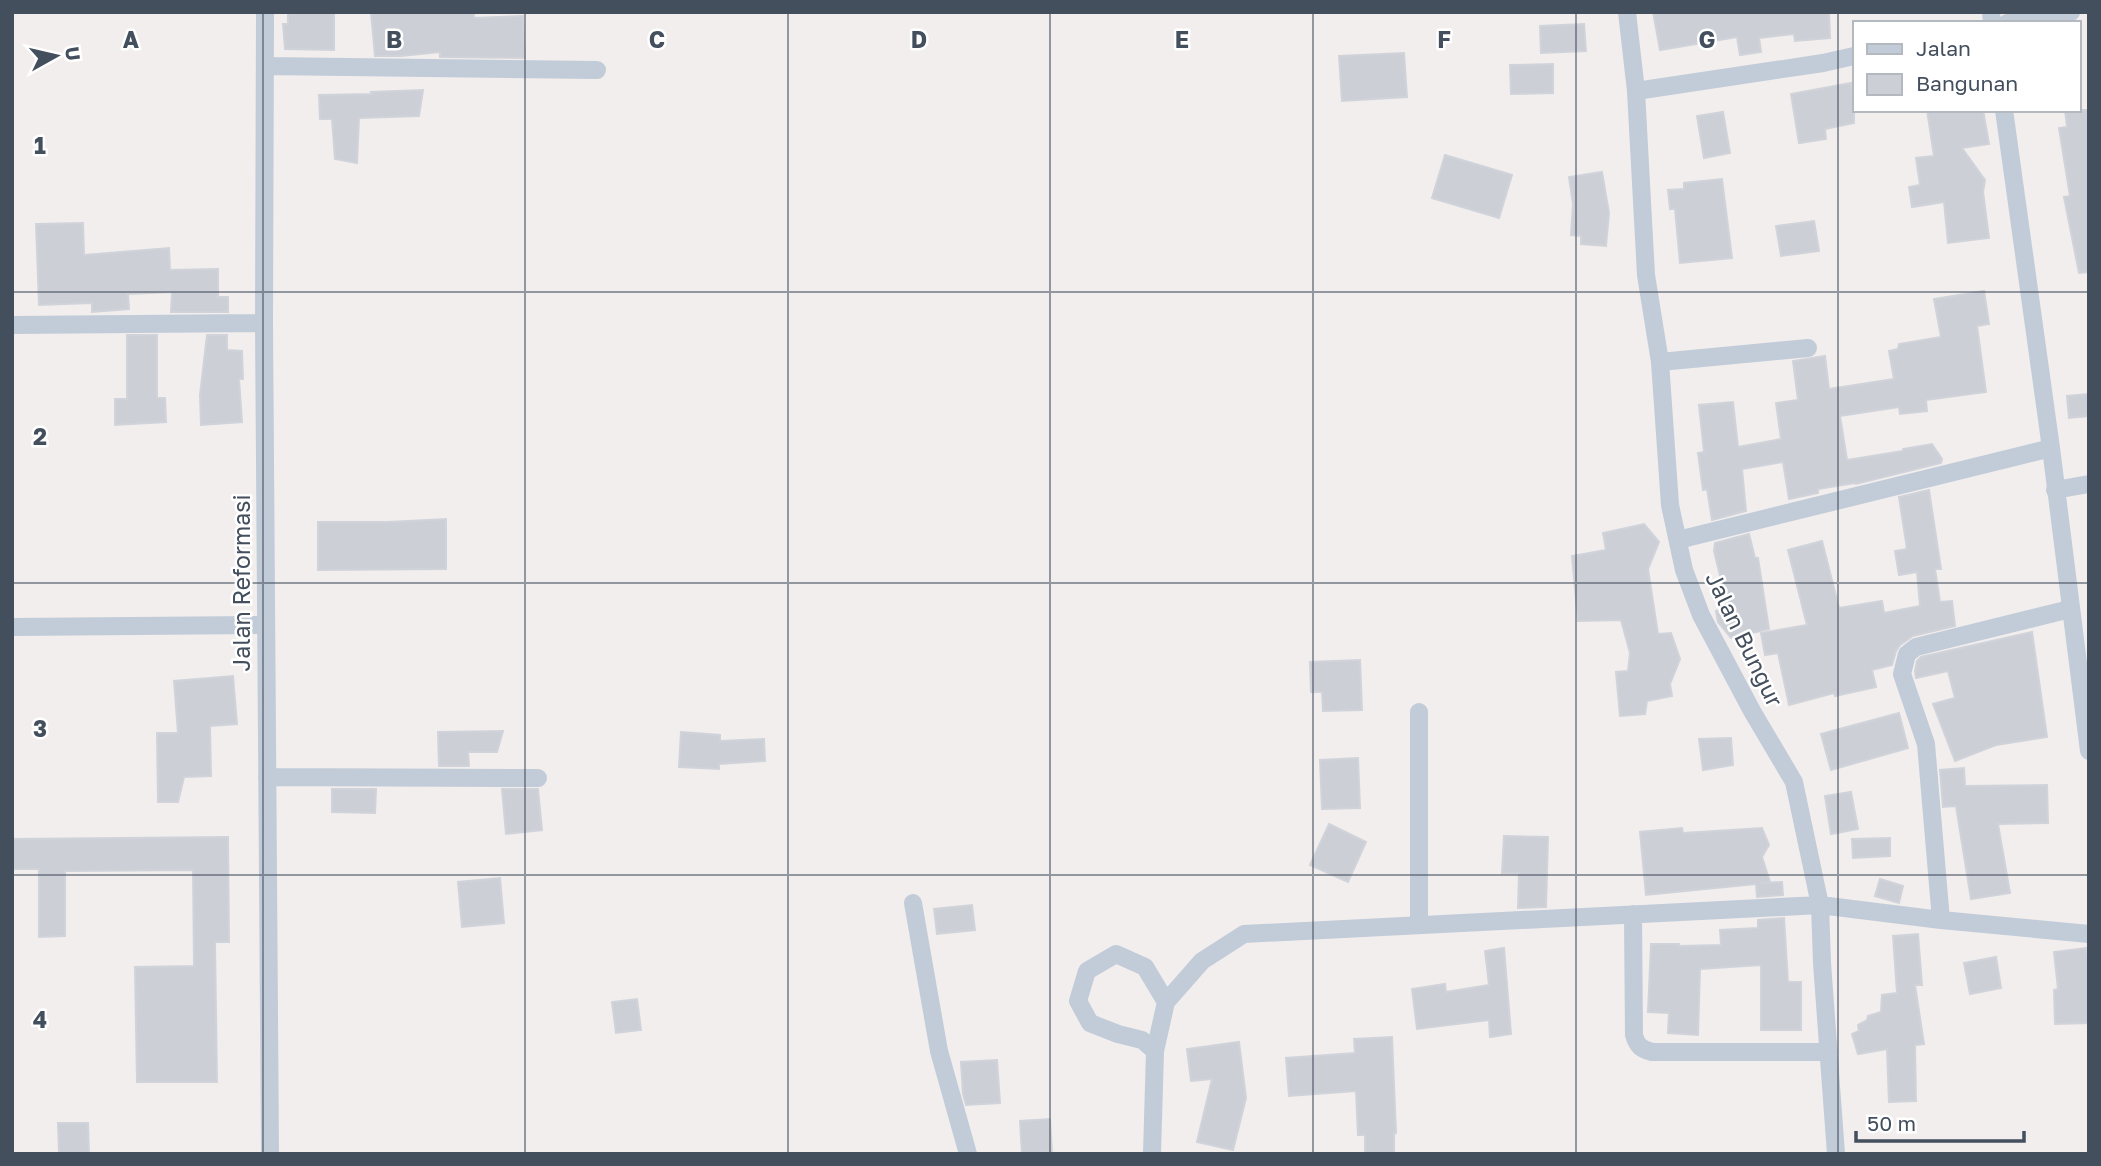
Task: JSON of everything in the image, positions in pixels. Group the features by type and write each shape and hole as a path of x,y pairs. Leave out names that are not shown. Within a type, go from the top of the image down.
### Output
{"street":[{"name":"Jalan Reformasi","path":"265,12 264,323 270,1154"},
{"path":"1612,12 1628,21"},
{"path":"2019,21 2071,12"},
{"name":"Jalan Bungur","path":"1628,21 1636,92 1646,275 1660,362 1670,505 1685,570 1701,615 1752,711 1794,782 1820,905 1836,1154"},
{"path":"1636,92 1853,56"},
{"path":"265,66 597,69"},
{"path":"2004,112 2051,448 2070,610 2083,655 2089,751"},
{"path":"12,325 264,323"},
{"path":"1660,362 1808,348"},
{"path":"1678,540 2051,448"},
{"path":"2055,490 2089,484"},
{"path":"1941,920 1926,744 1903,681 1903,666 1907,654 1916,647 2070,610"},
{"path":"12,627 266,625"},
{"path":"1419,712 1419,925"},
{"path":"267,777 538,778"},
{"path":"913,903 939,1051 968,1154"},
{"path":"1152,1154 1156,1051 1166,1002 1202,961 1244,934 1820,905 2089,934"},
{"path":"1633,914 1634,1035 1636,1044 1643,1049 1652,1052 1829,1052"},
{"path":"1156,1051 1142,1041 1090,1023 1078,1001 1087,971 1115,954 1145,967 1166,1002"}],"building":[{"path":"288,12 334,12 334,50 285,49 283,24 288,24"},
{"path":"371,12 474,12 474,18 523,16 525,58 440,57 440,52 375,56"},
{"path":"1653,12 1829,12 1830,38 1795,41 1794,34 1759,38 1761,52 1740,55 1737,37 1660,50"},
{"path":"1584,24 1586,51 1541,53 1540,26"},
{"path":"1404,53 1407,97 1342,101 1339,56"},
{"path":"1553,64 1553,93 1511,94 1510,65"},
{"path":"1851,83 1854,123 1825,129 1826,139 1799,143 1791,94"},
{"path":"423,90 419,116 359,118 357,163 335,159 332,119 320,119 319,95"},
{"path":"2089,110 2089,272 2079,273 2064,197 2070,196 2059,128 2067,127 2065,112"},
{"path":"1723,112 1730,153 1704,158 1697,116"},
{"path":"1927,112 1983,112 1989,144 1962,148 1985,180 1983,192 1989,238 1948,243 1944,202 1912,207 1909,187 1920,185 1916,158 1934,156"},
{"path":"1445,155 1512,175 1499,218 1432,198"},
{"path":"1602,172 1609,213 1606,246 1581,244 1581,236 1571,235 1573,204 1569,177"},
{"path":"1722,179 1732,258 1680,263 1675,209 1670,209 1668,190 1684,189 1684,183"},
{"path":"1814,221 1819,251 1781,256 1776,226"},
{"path":"83,223 84,255 169,248 170,270 218,269 218,297 228,297 228,312 171,312 172,292 128,294 129,309 92,312 92,303 39,305 36,224"},
{"path":"1984,291 1989,324 1977,326 1986,392 1926,400 1927,411 1900,414 1899,407 1840,416 1847,460 1932,444 1942,459 1941,463 1856,484 1818,489 1818,493 1789,499 1783,462 1742,469 1746,511 1712,520 1707,489 1703,490 1698,453 1704,452 1699,405 1733,402 1738,447 1781,439 1776,403 1798,400 1793,361 1825,356 1829,389 1894,379 1889,351 1898,349 1899,344 1941,337 1934,299"},
{"path":"127,335 157,335 157,398 165,398 166,422 115,425 115,399 127,399"},
{"path":"207,335 227,335 227,350 242,351 243,379 239,379 242,422 201,425 200,395"},
{"path":"2089,394 2089,416 2069,418 2067,396"},
{"path":"1929,490 1941,569 1935,569 1940,602 1952,601 1955,626 1913,636 1900,645 1892,665 1872,670 1876,687 1835,696 1834,693 1789,705 1778,653 1765,655 1761,633 1807,625 1788,550 1822,541 1839,608 1882,601 1884,613 1920,606 1917,572 1899,575 1895,551 1907,549 1899,497"},
{"path":"446,519 446,569 318,570 318,522"},
{"path":"1644,524 1659,542 1648,569 1658,634 1671,633 1680,659 1670,684 1672,696 1647,701 1645,714 1620,716 1616,672 1628,671 1630,653 1621,620 1578,621 1572,556 1606,550 1603,533"},
{"path":"1749,534 1755,558 1758,558 1769,629 1731,638 1718,622 1716,611 1724,609 1724,592 1714,551 1715,543"},
{"path":"2032,632 2047,737 1996,745 1955,761 1933,704 1955,698 1948,671 1916,678 1917,661 1921,657"},
{"path":"1360,660 1362,710 1323,711 1322,692 1311,692 1310,662"},
{"path":"233,676 237,724 210,726 211,776 184,777 178,802 158,802 157,733 178,733 174,681"},
{"path":"1899,713 1908,748 1831,770 1821,734"},
{"path":"503,731 497,752 468,752 469,766 439,766 438,732"},
{"path":"681,732 720,735 720,741 764,739 765,761 719,764 719,769 679,767"},
{"path":"1731,738 1733,765 1703,770 1699,739"},
{"path":"1358,758 1360,808 1322,809 1320,760"},
{"path":"1964,768 1965,786 2047,785 2048,823 1998,824 2010,893 1971,899 1956,806 1943,807 1940,770"},
{"path":"332,789 376,789 375,813 332,812"},
{"path":"502,789 538,789 542,830 506,834"},
{"path":"1851,792 1858,829 1831,834 1825,796"},
{"path":"1329,824 1366,842 1348,882 1310,865"},
{"path":"1682,828 1683,833 1762,828 1769,845 1762,857 1770,882 1761,883 1782,882 1783,895 1757,897 1756,884 1646,895 1640,832"},
{"path":"1504,836 1548,837 1546,907 1518,908 1519,873 1502,873"},
{"path":"228,837 229,942 215,942 217,1082 137,1082 135,967 194,966 193,870 65,871 65,936 39,937 39,869 12,869 12,839"},
{"path":"1890,838 1890,856 1853,858 1852,839"},
{"path":"500,878 504,923 462,927 458,882"},
{"path":"1880,879 1903,886 1899,903 1875,896"},
{"path":"972,905 975,930 937,934 934,909"},
{"path":"1784,918 1788,982 1801,982 1801,1030 1761,1030 1761,965 1700,969 1698,1035 1668,1033 1669,1013 1648,1012 1651,944 1721,945 1720,930 1758,928 1758,920"},
{"path":"1918,934 1922,985 1915,985 1924,1044 1915,1045 1916,1101 1889,1102 1887,1049 1858,1054 1852,1034 1859,1031 1858,1025 1867,1020 1868,1016 1881,1012 1882,995 1897,993 1893,936"},
{"path":"1504,948 1511,1034 1490,1037 1489,1020 1417,1029 1412,989 1445,984 1446,992 1489,985 1485,951"},
{"path":"2086,948 2089,954 2089,1023 2055,1024 2054,990 2058,989 2054,952"},
{"path":"1996,957 2001,988 1970,994 1964,963"},
{"path":"637,999 641,1030 616,1033 612,1002"},
{"path":"1392,1037 1396,1133 1394,1154 1365,1154 1365,1135 1358,1135 1356,1091 1289,1096 1286,1058 1355,1053 1354,1039"},
{"path":"1239,1042 1246,1098 1233,1150 1197,1142 1212,1079 1191,1081 1187,1049"},
{"path":"997,1060 1000,1103 966,1105 961,1062"},
{"path":"1050,1119 1052,1152 1022,1154 1020,1121"},
{"path":"58,1123 88,1123 89,1154 59,1154"}]}
